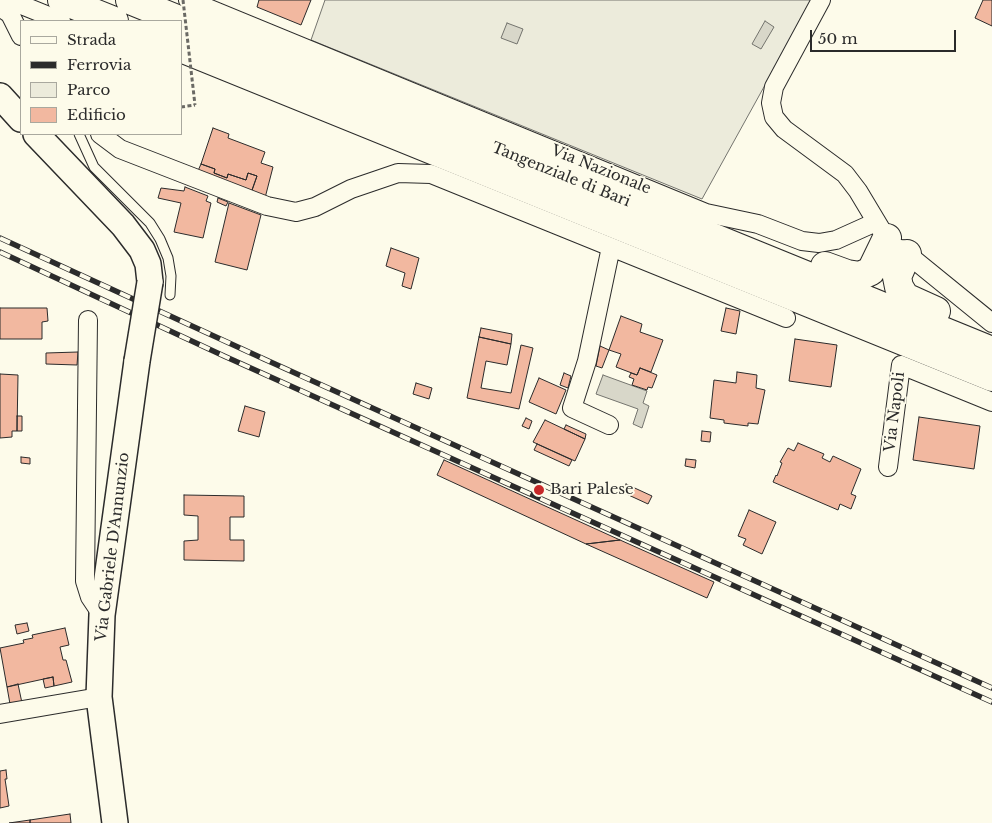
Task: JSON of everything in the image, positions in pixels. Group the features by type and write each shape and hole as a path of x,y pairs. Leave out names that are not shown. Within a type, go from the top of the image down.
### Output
{"highway":[{"path":"62,0 112,20"},
{"name":"Tangenziale di Bari","path":"130,0 179,20"},
{"name":"Tangenziale di Bari","path":"182,21 980,346"},
{"name":"Tangenziale di Bari","path":"182,48 992,377"},
{"path":"688,226 759,240 847,274 860,276 871,271 890,238"},
{"path":"890,238 899,287 905,297 944,314 980,346"}],"street":[{"path":"9,0 59,20"},
{"name":"Via Nazionale","path":"189,0 706,213 758,224 802,241 819,243 836,240 890,238"},
{"path":"821,0 774,87 771,103 774,117 784,128 844,174 890,238 992,323"},
{"path":"0,8 10,14 20,34"},
{"path":"0,96 20,117"},
{"path":"37,135 124,225 142,250 160,289"},
{"path":"101,135 120,149 267,206 296,212 315,207 351,189 398,173 431,174 786,318"},
{"path":"609,425 572,408 587,362 612,248"},
{"name":"Via Gabriele D'Annunzio","path":"115,823 98,697 102,615 137,362 160,289"},
{"path":"88,320 85,581 90,597 102,615"},
{"name":"Via Napoli","path":"888,467 902,365 992,402"},
{"path":"0,714 98,697"}],"lane":[{"path":"79,135 94,167 150,224 160,239 168,258 171,276 160,289"}],"path":[{"path":"182,106 196,105 189,0"}],"green space":[{"path":"325,0 812,0 702,199 311,40"}],"shaded area":[{"path":"765,21 774,27 761,49 752,44"},
{"path":"507,23 523,29 517,44 501,38"},
{"path":"603,375 647,391 643,403 649,406 642,428 633,424 638,409 596,394"}],"building":[{"path":"259,0 311,0 301,25 257,7"},
{"path":"983,0 992,0 992,26 975,18"},
{"path":"213,128 229,134 228,138 265,152 261,163 273,167 265,198 251,193 257,176 248,173 246,180 228,174 227,178 214,173 215,169 201,164"},
{"path":"201,164 215,169 214,173 227,178 228,174 246,180 248,173 257,176 251,193 197,173"},
{"path":"185,187 208,196 206,201 211,203 203,238 174,232 181,203 158,198 161,188 184,191"},
{"path":"218,198 228,202 226,206 217,202"},
{"path":"229,203 261,215 247,270 215,262"},
{"path":"391,248 419,258 411,289 402,286 405,273 386,266"},
{"path":"0,308 47,308 48,321 42,322 42,339 0,339"},
{"path":"726,308 740,311 736,334 721,331"},
{"path":"621,316 642,324 640,332 663,340 651,372 640,368 637,375 616,367 621,354 609,350"},
{"path":"481,328 512,334 511,344 479,337"},
{"path":"479,337 511,344 507,365 486,361 481,388 511,393 521,345 533,348 519,409 467,398"},
{"path":"795,339 837,345 831,387 789,381"},
{"path":"600,346 609,350 602,368 596,366"},
{"path":"78,352 77,365 46,364 46,353"},
{"path":"640,368 657,375 652,388 648,387 647,390 632,385 634,379 629,377 631,373 637,375"},
{"path":"737,372 757,375 756,388 765,390 758,424 748,423 748,426 724,423 724,420 710,418 714,380 736,383"},
{"path":"564,373 571,376 568,388 560,385"},
{"path":"0,374 18,375 17,431 12,431 12,437 0,438"},
{"path":"539,378 566,390 556,414 529,402"},
{"path":"416,383 432,388 429,399 413,394"},
{"path":"245,406 265,412 259,437 238,431"},
{"path":"17,416 22,416 22,431 17,431"},
{"path":"919,417 980,426 974,469 913,460"},
{"path":"526,418 532,421 529,429 522,426"},
{"path":"545,420 585,439 575,461 533,442"},
{"path":"566,425 586,434 585,439 564,429"},
{"path":"702,431 711,432 710,442 701,441"},
{"path":"798,443 824,454 822,458 830,462 833,456 861,469 851,494 856,496 851,509 840,504 838,510 773,482 782,463 780,462 788,448 794,451"},
{"path":"537,444 572,460 569,466 534,450"},
{"path":"21,457 30,458 30,464 21,463"},
{"path":"686,459 696,460 695,468 685,466"},
{"path":"444,460 620,540 586,544 437,475"},
{"path":"626,484 652,496 648,504 622,492"},
{"path":"184,495 244,496 244,517 230,517 230,540 244,540 244,561 184,560 184,541 198,540 198,516 184,515"},
{"path":"749,510 776,522 762,554 743,545 746,539 738,536"},
{"path":"620,540 714,582 707,598 586,544"},
{"path":"27,623 29,631 17,634 15,625"},
{"path":"65,628 69,645 60,647 72,682 54,686 53,677 7,687 0,648 24,643 23,640 33,638 32,635"},
{"path":"53,677 54,686 45,688 43,679"},
{"path":"18,684 22,703 10,704 7,687"},
{"path":"6,770 7,779 5,779 9,806 0,808 0,771"},
{"path":"70,814 71,823 30,823 30,820"},
{"path":"30,820 30,823 9,823"}],"railway":[{"path":"0,238 992,688"},
{"path":"0,252 224,356 992,702"}],"place":[{"name":"Bari Palese","path":"539,490"}]}
